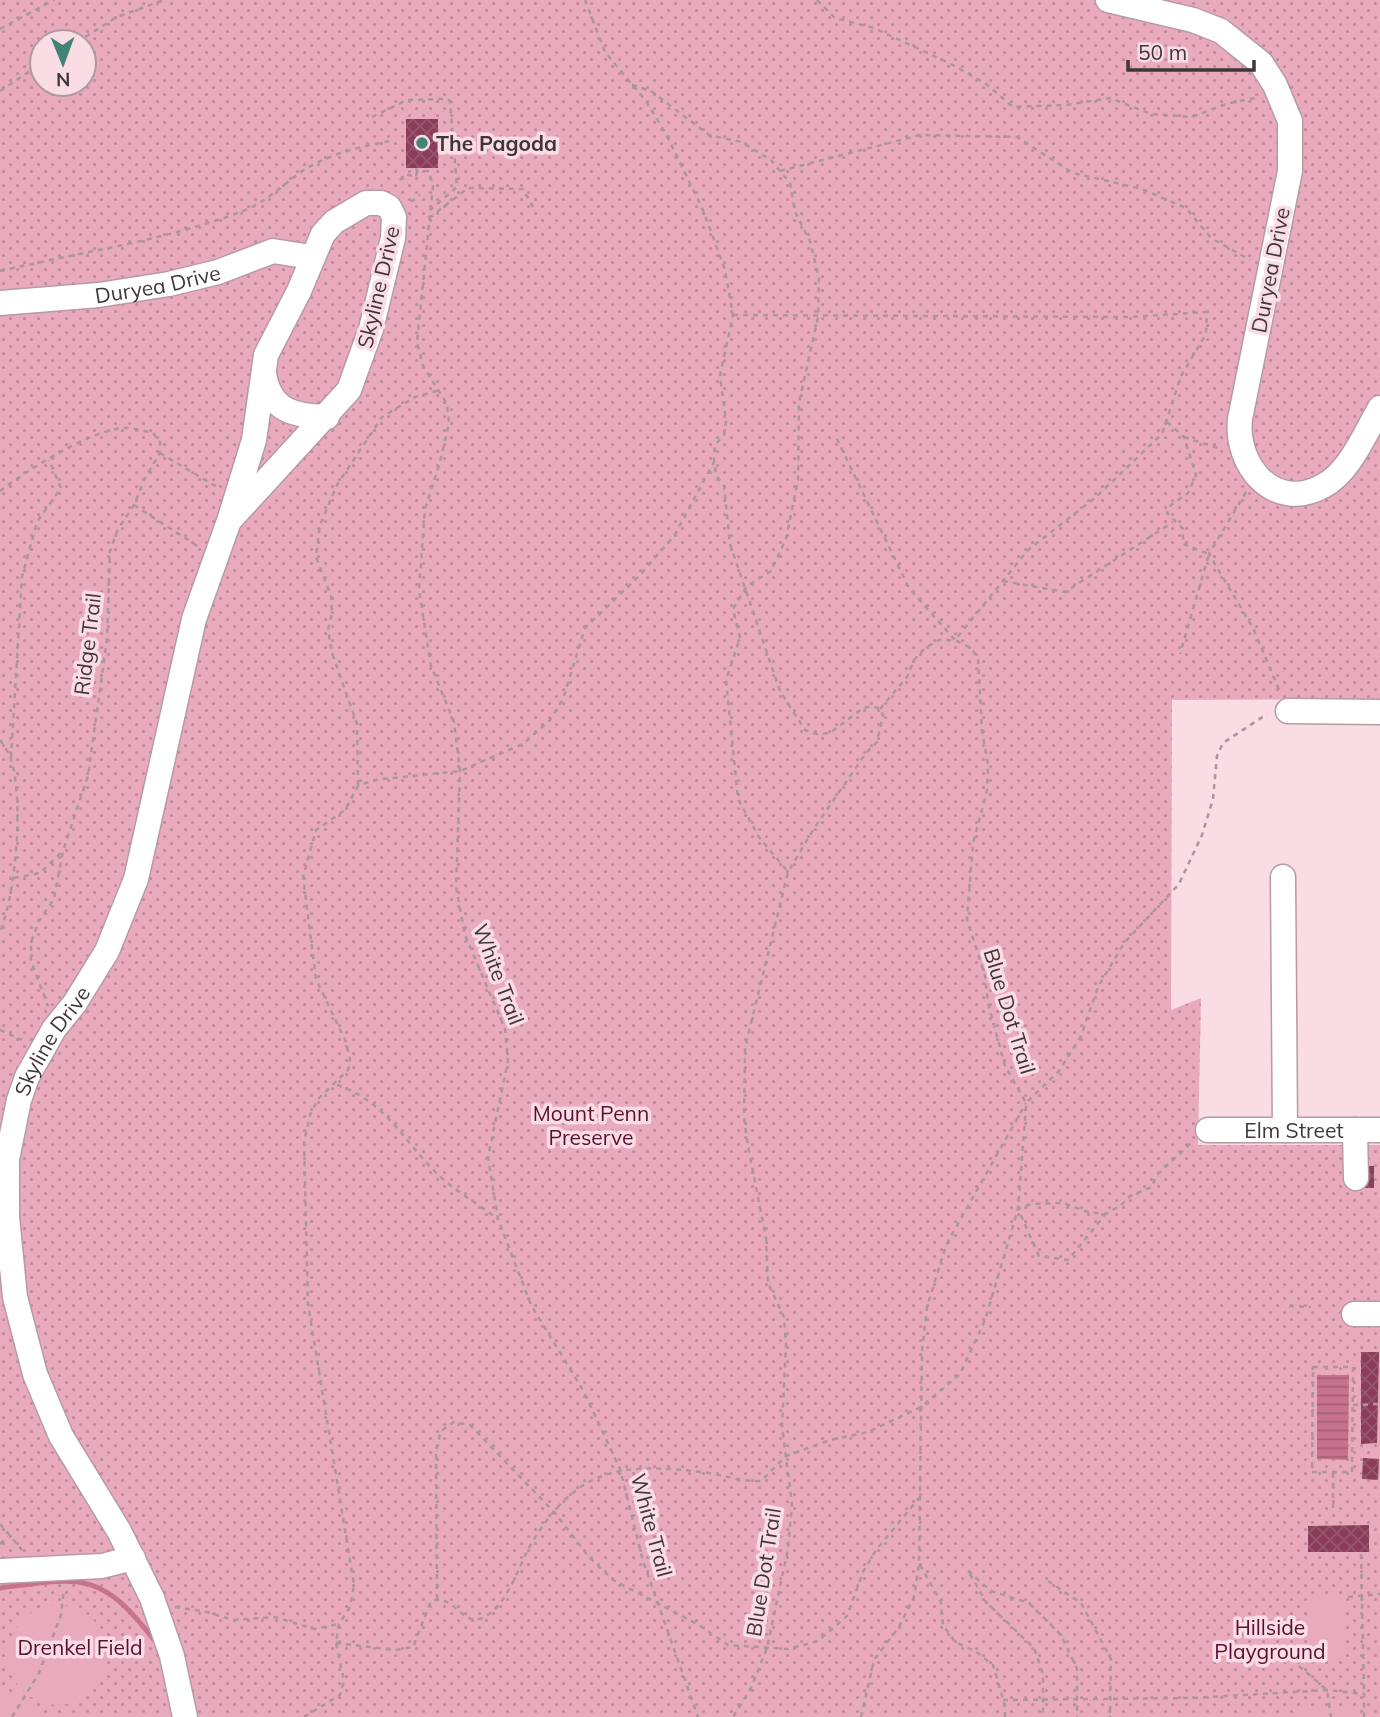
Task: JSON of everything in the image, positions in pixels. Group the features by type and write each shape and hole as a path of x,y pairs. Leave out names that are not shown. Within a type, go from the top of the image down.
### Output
{"street":[{"name":"Duryea Drive","path":"1108,0 1192,20 1221,31 1244,46 1261,63 1279,93 1290,121 1290,171 1240,419 1238,437 1248,465"},
{"name":"Skyline Drive","path":"185,1717 163,1626 134,1558 61,1436 44,1401 15,1297 7,1217 7,1159 19,1100 39,1052 75,1003 107,951 133,890 148,833 194,618 233,509 254,440 263,370 271,341 299,291 311,257 323,234 334,222 366,202 381,202 389,207 394,217 393,237 371,329 349,390 327,416 233,509"},
{"name":"Duryea Drive","path":"0,303 99,295 159,286 218,272 259,254 274,251 311,257"},
{"path":"263,370 268,391 284,411 295,415 327,416"},
{"path":"1248,465 1267,486 1284,493 1304,493 1324,486 1341,470 1380,408"},
{"path":"1288,711 1380,712"},
{"path":"1283,877 1285,1130"},
{"name":"Elm Street","path":"1208,1130 1380,1130"},
{"path":"1355,1130 1356,1178"},
{"path":"1354,1314 1380,1314"},
{"path":"0,1571 102,1566 134,1558"}],"path":[{"path":"0,29 54,0"},
{"path":"98,29 117,17 164,0"},
{"path":"585,0 605,52 646,101 666,134 703,210 725,270 733,303 733,315 720,376 720,391 725,404 724,435 715,445 716,475 724,486 730,544 747,586 780,691 805,730 830,733 863,708 873,705 880,709 925,648 939,640 955,640 1028,550 1096,497 1162,433 1181,376 1206,334 1207,312 1130,317 733,315"},
{"path":"817,0 835,18 874,28 949,62 985,83 1013,107 1066,105 1110,98 1151,114 1192,117 1226,104 1279,93"},
{"path":"0,91 28,73"},
{"path":"631,85 651,91 709,135 741,142 771,160 790,183 795,212 810,241 819,278 818,317 799,403 798,480 786,540 771,571 747,586 733,609 740,638 726,680 737,799 759,837 788,872"},
{"path":"372,117 407,100 450,101 457,187 430,209"},
{"path":"780,171 919,135 1017,137 1073,173 1142,189 1186,208 1211,238 1270,271"},
{"path":"0,271 169,236 243,211 269,199 304,170 326,159 389,141"},
{"name":"White Trail","path":"400,180 405,174 416,177 417,169 429,171 433,186 416,342 423,366 447,404 449,423 425,509 419,590 431,666 454,722 460,771 456,887 465,935 505,1029 508,1061 488,1157 499,1219 531,1305 584,1392 620,1469 643,1561 698,1717"},
{"path":"429,218 468,188 523,189 533,207"},
{"path":"304,1717 340,1695 344,1681 336,1643 339,1624 350,1607 354,1585 308,1304 304,1142 310,1115 318,1099 337,1085 348,1070 350,1059 346,1042 316,979 303,877 316,830 345,810 358,786 357,724 332,653 328,630 332,613 331,596 316,557 320,525 337,485 382,417 415,397 440,390"},
{"path":"1166,421 1184,437 1248,465 1243,499 1209,554 1180,654"},
{"path":"0,491 24,472 99,433 126,428 153,433 160,442 160,453 233,509"},
{"name":"Blue Dot Trail","path":"835,435 909,588 955,640 971,648 981,668 982,731 988,764 987,791 973,843 967,919 985,975 988,1003 1005,1066 1026,1103 1059,1071 1081,1036 1098,987 1124,943 1178,884 1202,835 1213,799 1217,756 1223,743 1254,720 1269,713 1288,711"},
{"path":"1184,437 1196,475 1188,493 1171,505 1167,513 1183,529 1183,544 1209,554 1253,628 1288,711"},
{"name":"Ridge Trail","path":"54,1030 44,991 31,961 31,942 39,921 54,899 63,851 88,776 107,639 110,551 118,529 134,505 145,478 160,453"},
{"path":"0,932 10,906 13,878 15,790 11,758 22,577 37,522 61,488 48,460"},
{"path":"358,786 373,780 460,771 523,744 550,720 563,699 585,628 639,576 674,536 714,460"},
{"path":"134,505 215,557"},
{"path":"1003,581 1065,592 1174,521"},
{"name":"Blue Dot Trail","path":"733,1717 751,1688 767,1648 790,1528 790,1484 782,1426 786,1345 784,1317 768,1283 766,1238 744,1118 745,1048 788,872 813,830 866,753 877,742 883,715 880,709"},
{"path":"0,740 11,758"},
{"path":"13,878 40,873 63,851"},
{"path":"0,1030 39,1052"},
{"path":"337,1085 358,1092 382,1108 446,1181 499,1219"},
{"path":"336,1643 395,1650 413,1647 426,1610 431,1601 437,1599 450,1602 462,1615 474,1619 485,1617 503,1601 517,1568 540,1531 582,1484 620,1469 690,1472 741,1482 761,1482 786,1457 830,1440 868,1432 921,1407 960,1374 985,1320 1018,1209 1026,1103"},
{"path":"861,1717 874,1660 899,1626 914,1597 919,1564 922,1351 927,1307 946,1245 1026,1103"},
{"path":"1018,1209 1039,1256 1068,1260 1105,1214 1121,1206 1130,1196 1152,1187 1156,1176 1171,1159 1208,1130"},
{"path":"1018,1209 1031,1204 1063,1203 1088,1212 1105,1214"},
{"path":"1289,1306 1311,1307"},
{"path":"1313,1367 1353,1367 1353,1405 1352,1472 1312,1472 1313,1367"},
{"path":"1353,1405 1380,1404"},
{"path":"437,1599 436,1450 441,1431 454,1422 470,1424 555,1513 589,1557 613,1580 699,1625 727,1645 788,1649 818,1641 847,1616 863,1572 876,1550 920,1497"},
{"path":"1333,1508 1334,1472"},
{"path":"0,1544 9,1536"},
{"path":"1361,1554 1364,1717"},
{"path":"919,1564 942,1602 943,1625 955,1642 993,1664 1005,1717"},
{"path":"1043,1717 1043,1674 1034,1648 986,1602 968,1571 991,1591 1029,1603 1061,1635 1077,1669 1077,1717"},
{"path":"1048,1581 1081,1603 1111,1658 1110,1717"},
{"path":"12,1717 39,1673 50,1646 61,1615 64,1585"},
{"path":"1348,1597 1380,1594"},
{"path":"175,1619 172,1607 207,1612 233,1620 275,1617 314,1629 339,1624"},
{"path":"1299,1666 1327,1690 1331,1717"},
{"path":"1003,1700 1192,1698 1327,1690 1364,1694"}],"green space":[{"name":"Mount Penn Preserve","path":"0,0 1380,0 1380,699 1172,700 1171,1010 1201,998 1198,1145 1380,1145 1380,1717 0,1717"},
{"path":"1308,1596 1345,1596 1345,1660 1308,1660"},
{"name":"Drenkel Field","path":"58,1605 77,1609 93,1620 104,1636 108,1655 104,1674 93,1690 77,1701 58,1705 39,1701 23,1690 12,1674 8,1655 12,1636 23,1620 39,1609"},
{"path":"0,1690 22,1697 41,1717 0,1717"},
{"path":"1309,1709 1356,1709 1356,1717 1277,1717"}],"shaded area":[{"path":"1317,1375 1349,1375 1348,1460 1317,1459"}],"building":[{"name":"The Pagoda","path":"406,119 438,119 438,168 406,168"},
{"path":"1361,1166 1374,1166 1374,1188 1361,1188"},
{"path":"1361,1352 1379,1352 1377,1443 1361,1444"},
{"path":"1363,1458 1379,1459 1378,1480 1362,1479"},
{"path":"1369,1525 1369,1552 1308,1552 1308,1526"}],"waterway":[{"path":"0,1588 71,1581 88,1584 104,1590 119,1601 154,1640"}],"place":[{"name":"The Pagoda","path":"422,143"}],"park label":[{"name":"Hillside Playground","path":"1270,1639"}]}
